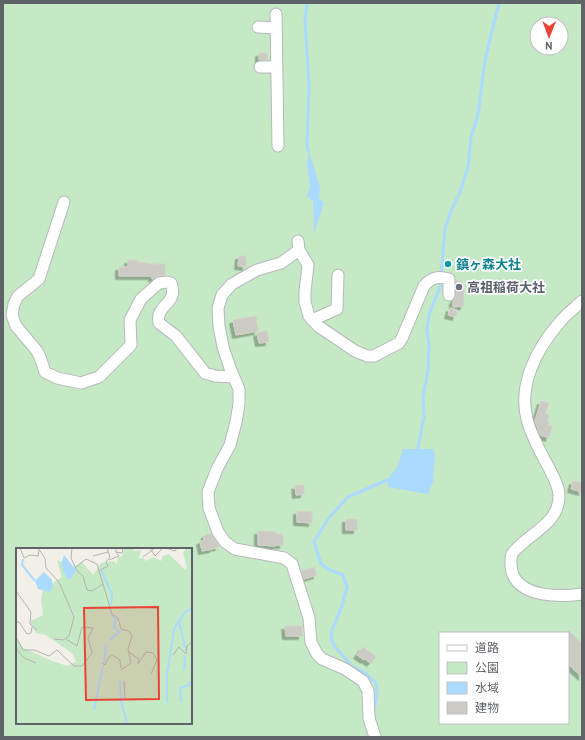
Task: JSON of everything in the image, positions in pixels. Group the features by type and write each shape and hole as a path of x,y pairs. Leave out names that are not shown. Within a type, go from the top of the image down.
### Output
{"street":[{"path":"276,14 278,146"},
{"path":"258,27 276,28"},
{"path":"260,67 277,67"},
{"path":"64,202 39,279 18,296 14,304 12,315 16,326 37,351 45,372 57,378 81,383 99,377 131,345 130,320 141,299 158,283 167,282 171,283 173,288 171,300 160,311 158,318 159,323 176,336 205,373 215,376 234,377"},
{"path":"375,737 369,718 368,691 363,681 345,669 322,659 317,654 311,642 309,618 292,564 284,558 235,549 225,542 218,532 209,508 208,492 217,469 230,445 239,404 239,389 223,347 219,326 218,308 222,295 232,284 257,270 281,263 299,245 308,264 305,302 309,316 318,326 355,351 367,356 374,356 399,343 424,286 429,280 435,277 449,279 448,295"},
{"path":"312,320 337,309 338,275"},
{"path":"582,301 560,321 551,333 537,356 527,378 525,396 527,419 539,449 556,483 559,492 559,501 557,510 549,522 517,548 512,555 511,568 516,581 521,586 530,590 554,596 582,594"}],"green space":[{"path":"3,3 582,3 582,737 3,737"}],"water":[{"path":"309,152 320,187 319,198 324,203 314,233 313,201 307,196 310,186 307,166"},
{"path":"403,449 433,449 435,455 433,482 428,494 388,487 387,480 398,466"}],"building":[{"path":"259,53 267,53 267,60 259,60"},
{"path":"239,256 246,256 246,267 238,266"},
{"path":"128,260 137,260 137,262 148,264 165,264 165,275 152,279 152,276 119,276 119,267 128,267"},
{"path":"456,281 461,281 461,284 463,284 464,306 453,307 453,301 456,295"},
{"path":"450,308 457,310 456,317 448,315"},
{"path":"256,316 258,331 236,335 233,320"},
{"path":"267,331 269,342 259,343 257,333"},
{"path":"541,401 549,403 545,414 549,415 547,421 549,422 548,425 552,426 549,438 540,435 535,421"},
{"path":"573,481 582,483 582,492 571,489"},
{"path":"304,485 304,494 296,495 295,486"},
{"path":"297,511 312,512 312,523 297,522"},
{"path":"346,519 357,519 357,530 346,530"},
{"path":"258,531 277,532 276,534 283,534 283,545 258,545"},
{"path":"211,533 219,547 202,551 200,541 203,541 205,535"},
{"path":"314,567 317,575 304,579 301,571"},
{"path":"285,626 302,626 302,636 286,636"},
{"path":"568,630 582,643 582,677 569,665"},
{"path":"363,647 376,657 370,663 357,655"}],"waterway":[{"path":"307,3 305,21 309,84 307,147 309,152"},
{"path":"441,275 445,229 468,167 471,137 478,115 485,60 499,3"},
{"path":"418,449 424,416 423,397 428,370 429,347 427,329 429,315 440,287 441,280"},
{"path":"374,710 377,693 376,683 365,673 353,667 335,647 331,638 332,630 342,606 347,587 343,575 330,570 321,564 314,542 328,519 348,497 387,480"}],"place":[{"name":"鎮ヶ森大社","path":"448,264"},
{"name":"高祖稲荷大社","path":"459,287"}]}
